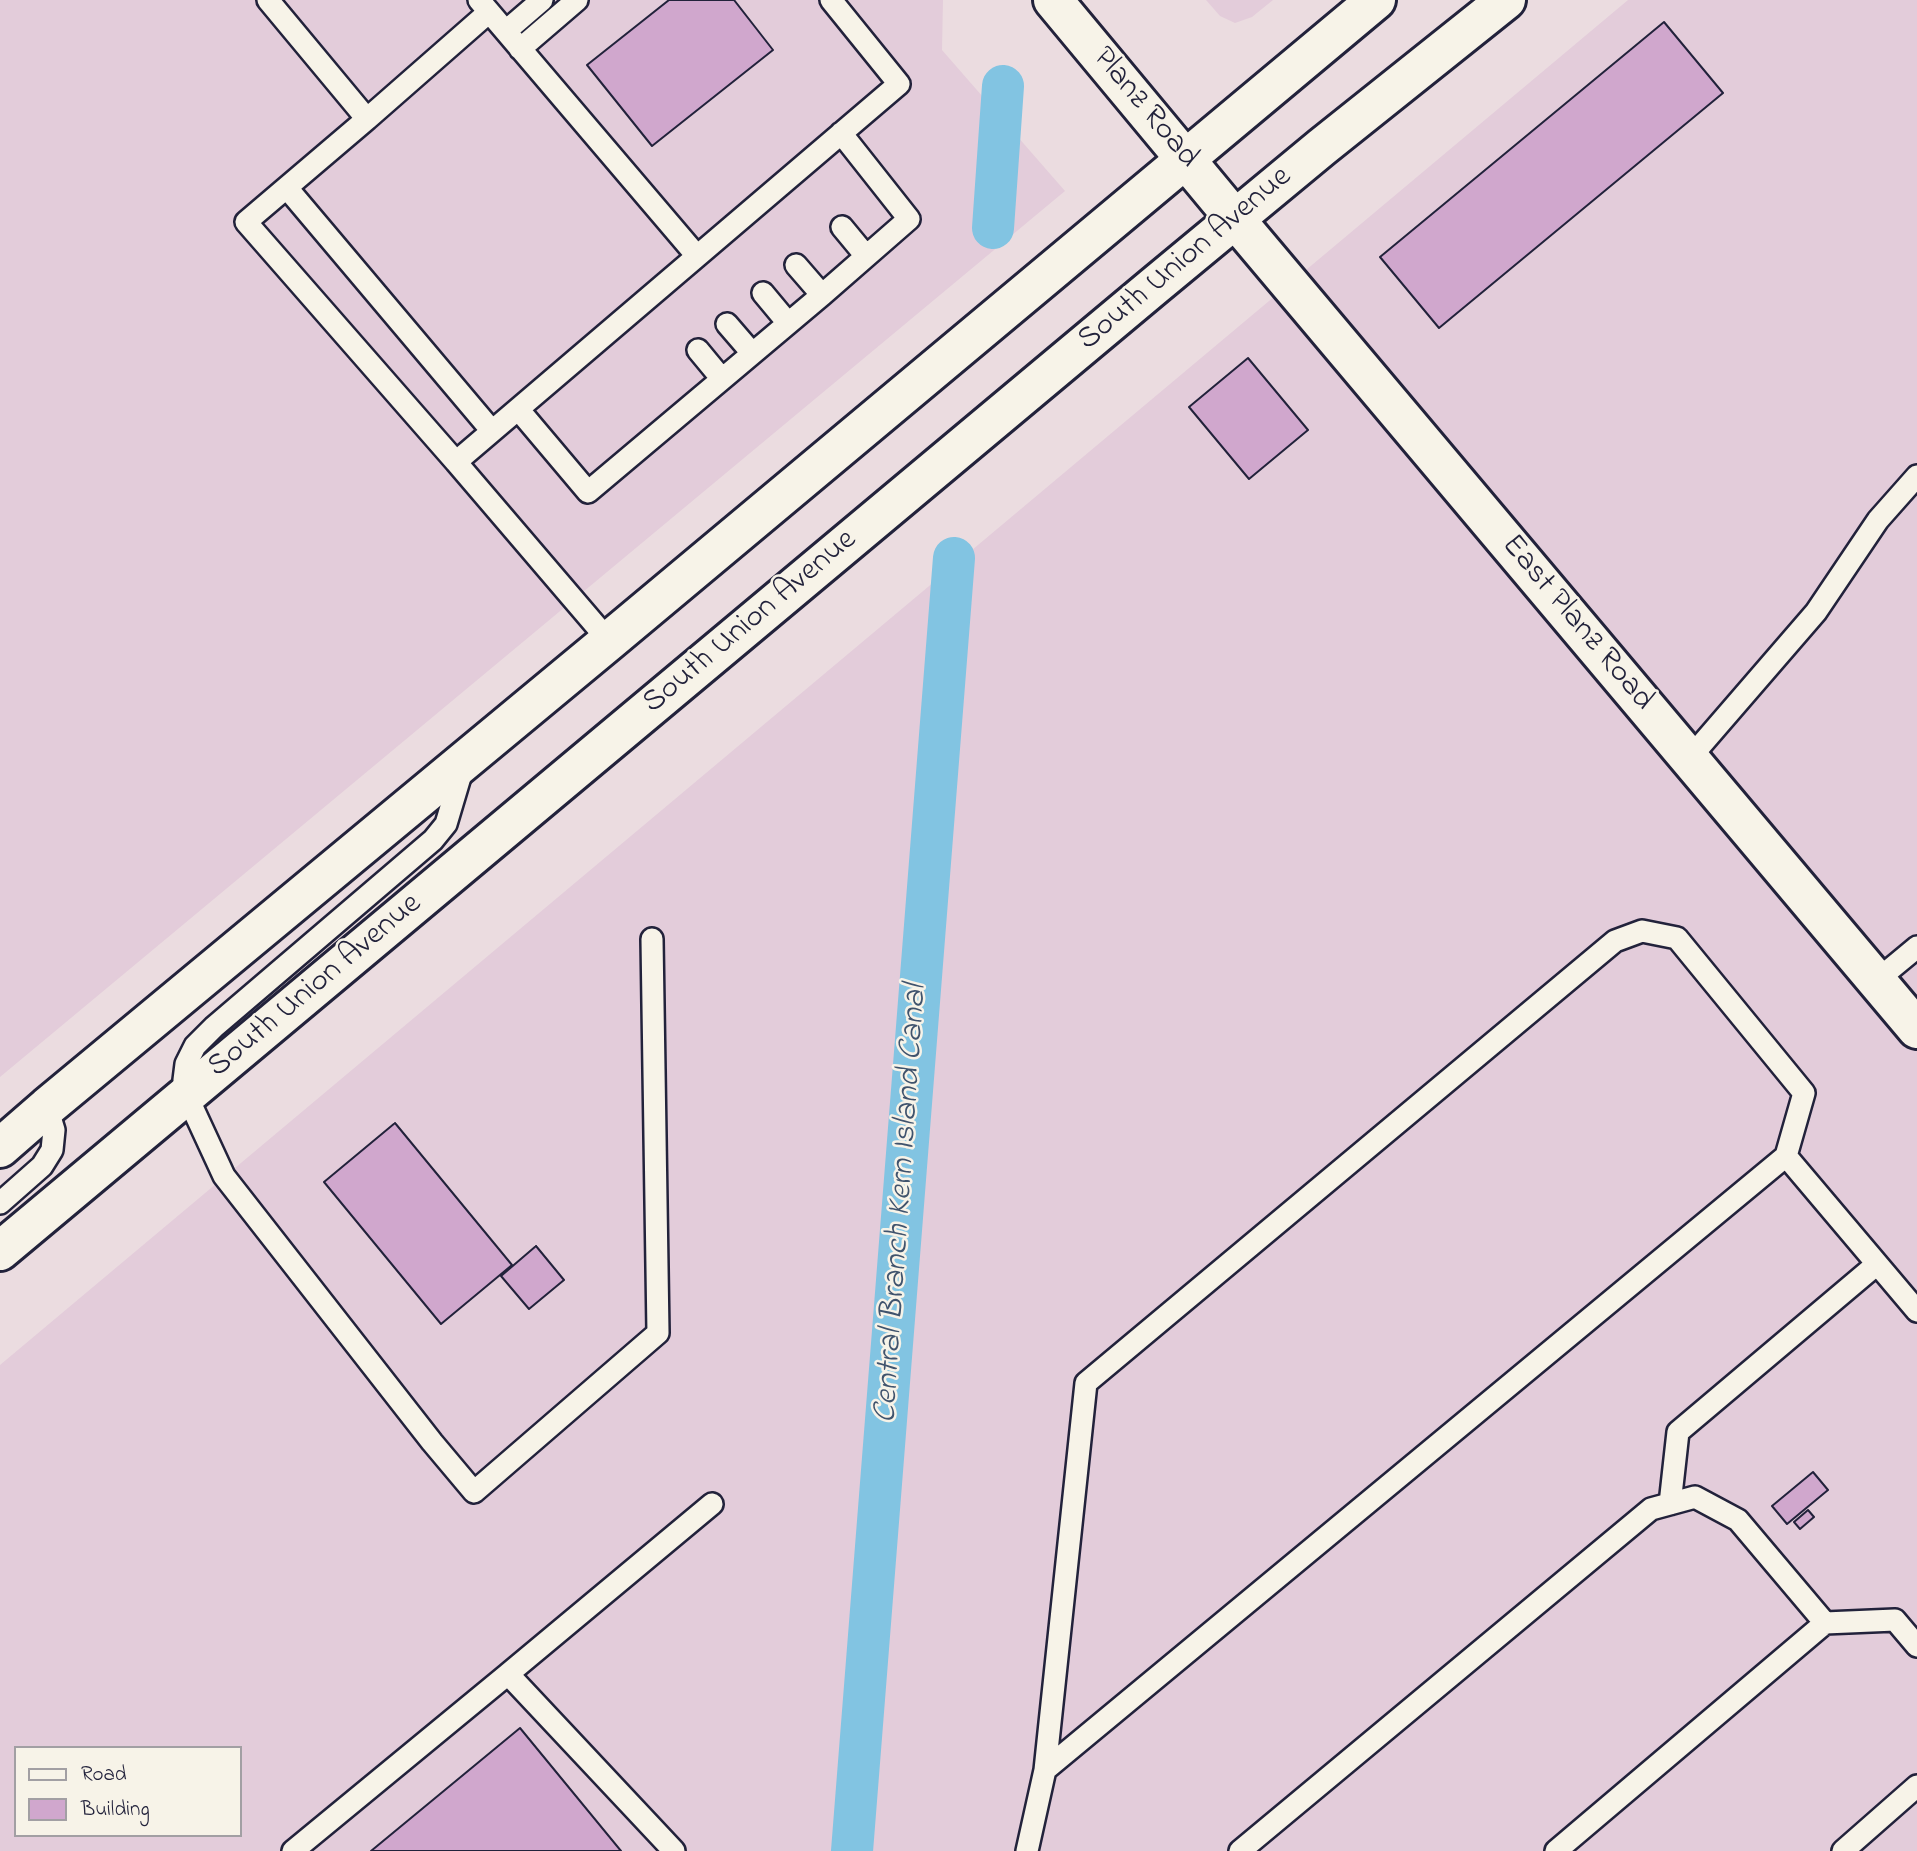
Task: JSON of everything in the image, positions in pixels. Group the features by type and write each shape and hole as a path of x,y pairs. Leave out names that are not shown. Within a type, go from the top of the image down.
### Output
{"main road":[{"name":"Planz Road","path":"1054,0 1235,219"},
{"path":"0,1148 1376,0"},
{"name":"South Union Avenue","path":"0,1251 1235,219 1506,0"},
{"name":"East Planz Road","path":"1235,219 1917,1029"}],"lane":[{"path":"268,0 368,119"},
{"path":"506,31 542,0"},
{"path":"520,49 577,0"},
{"path":"456,462 518,409 657,300 690,269 723,245 802,178 841,133 899,84 831,0"},
{"path":"608,641 246,222 368,119 482,3 690,269"},
{"path":"518,409 588,492 822,295 909,219 841,133"},
{"path":"287,188 492,431"},
{"path":"842,227 866,256"},
{"path":"796,265 822,295"},
{"path":"763,293 788,323"},
{"path":"727,324 752,353"},
{"path":"698,350 722,379"},
{"path":"1689,759 1816,612 1878,520 1917,476"},
{"path":"465,760 446,824 433,840 214,1027 195,1046 186,1064 184,1080 187,1096 224,1176 474,1492 658,1333 652,939"},
{"path":"1027,1851 1045,1770 1086,1383 1615,941 1643,931 1676,938 1804,1093 1786,1157 1045,1770"},
{"path":"1876,981 1917,947"},
{"path":"0,1203 42,1166 52,1150 54,1130 47,1107"},
{"path":"1786,1157 1917,1311"},
{"path":"1670,1504 1678,1433 1877,1264"},
{"path":"1240,1851 1651,1509 1695,1497 1738,1520 1825,1623"},
{"path":"293,1851 712,1504"},
{"path":"1556,1851 1825,1623 1895,1620 1917,1646"},
{"path":"508,1674 674,1851"},
{"path":"1843,1851 1917,1786"}],"shaded area":[{"path":"0,0 943,0 942,50 1065,191 0,1077"},
{"path":"1206,0 1273,0 1252,17 1235,23 1220,16"},
{"path":"1628,0 1917,0 1917,1851 0,1851 0,1365"}],"building":[{"path":"669,0 734,0 773,50 652,146 587,65"},
{"path":"1664,22 1723,93 1439,328 1380,257"},
{"path":"1248,358 1308,430 1249,479 1189,407"},
{"path":"395,1123 512,1265 441,1324 324,1182"},
{"path":"536,1246 564,1280 529,1309 501,1276"},
{"path":"1813,1472 1828,1490 1787,1524 1772,1506"},
{"path":"1808,1510 1814,1517 1800,1529 1794,1522"},
{"path":"520,1728 621,1851 371,1851"}],"waterway":[{"name":"Central Branch Kern Island Canal","path":"993,228 1003,86"},
{"name":"Central Branch Kern Island Canal","path":"852,1851 954,558"}]}
